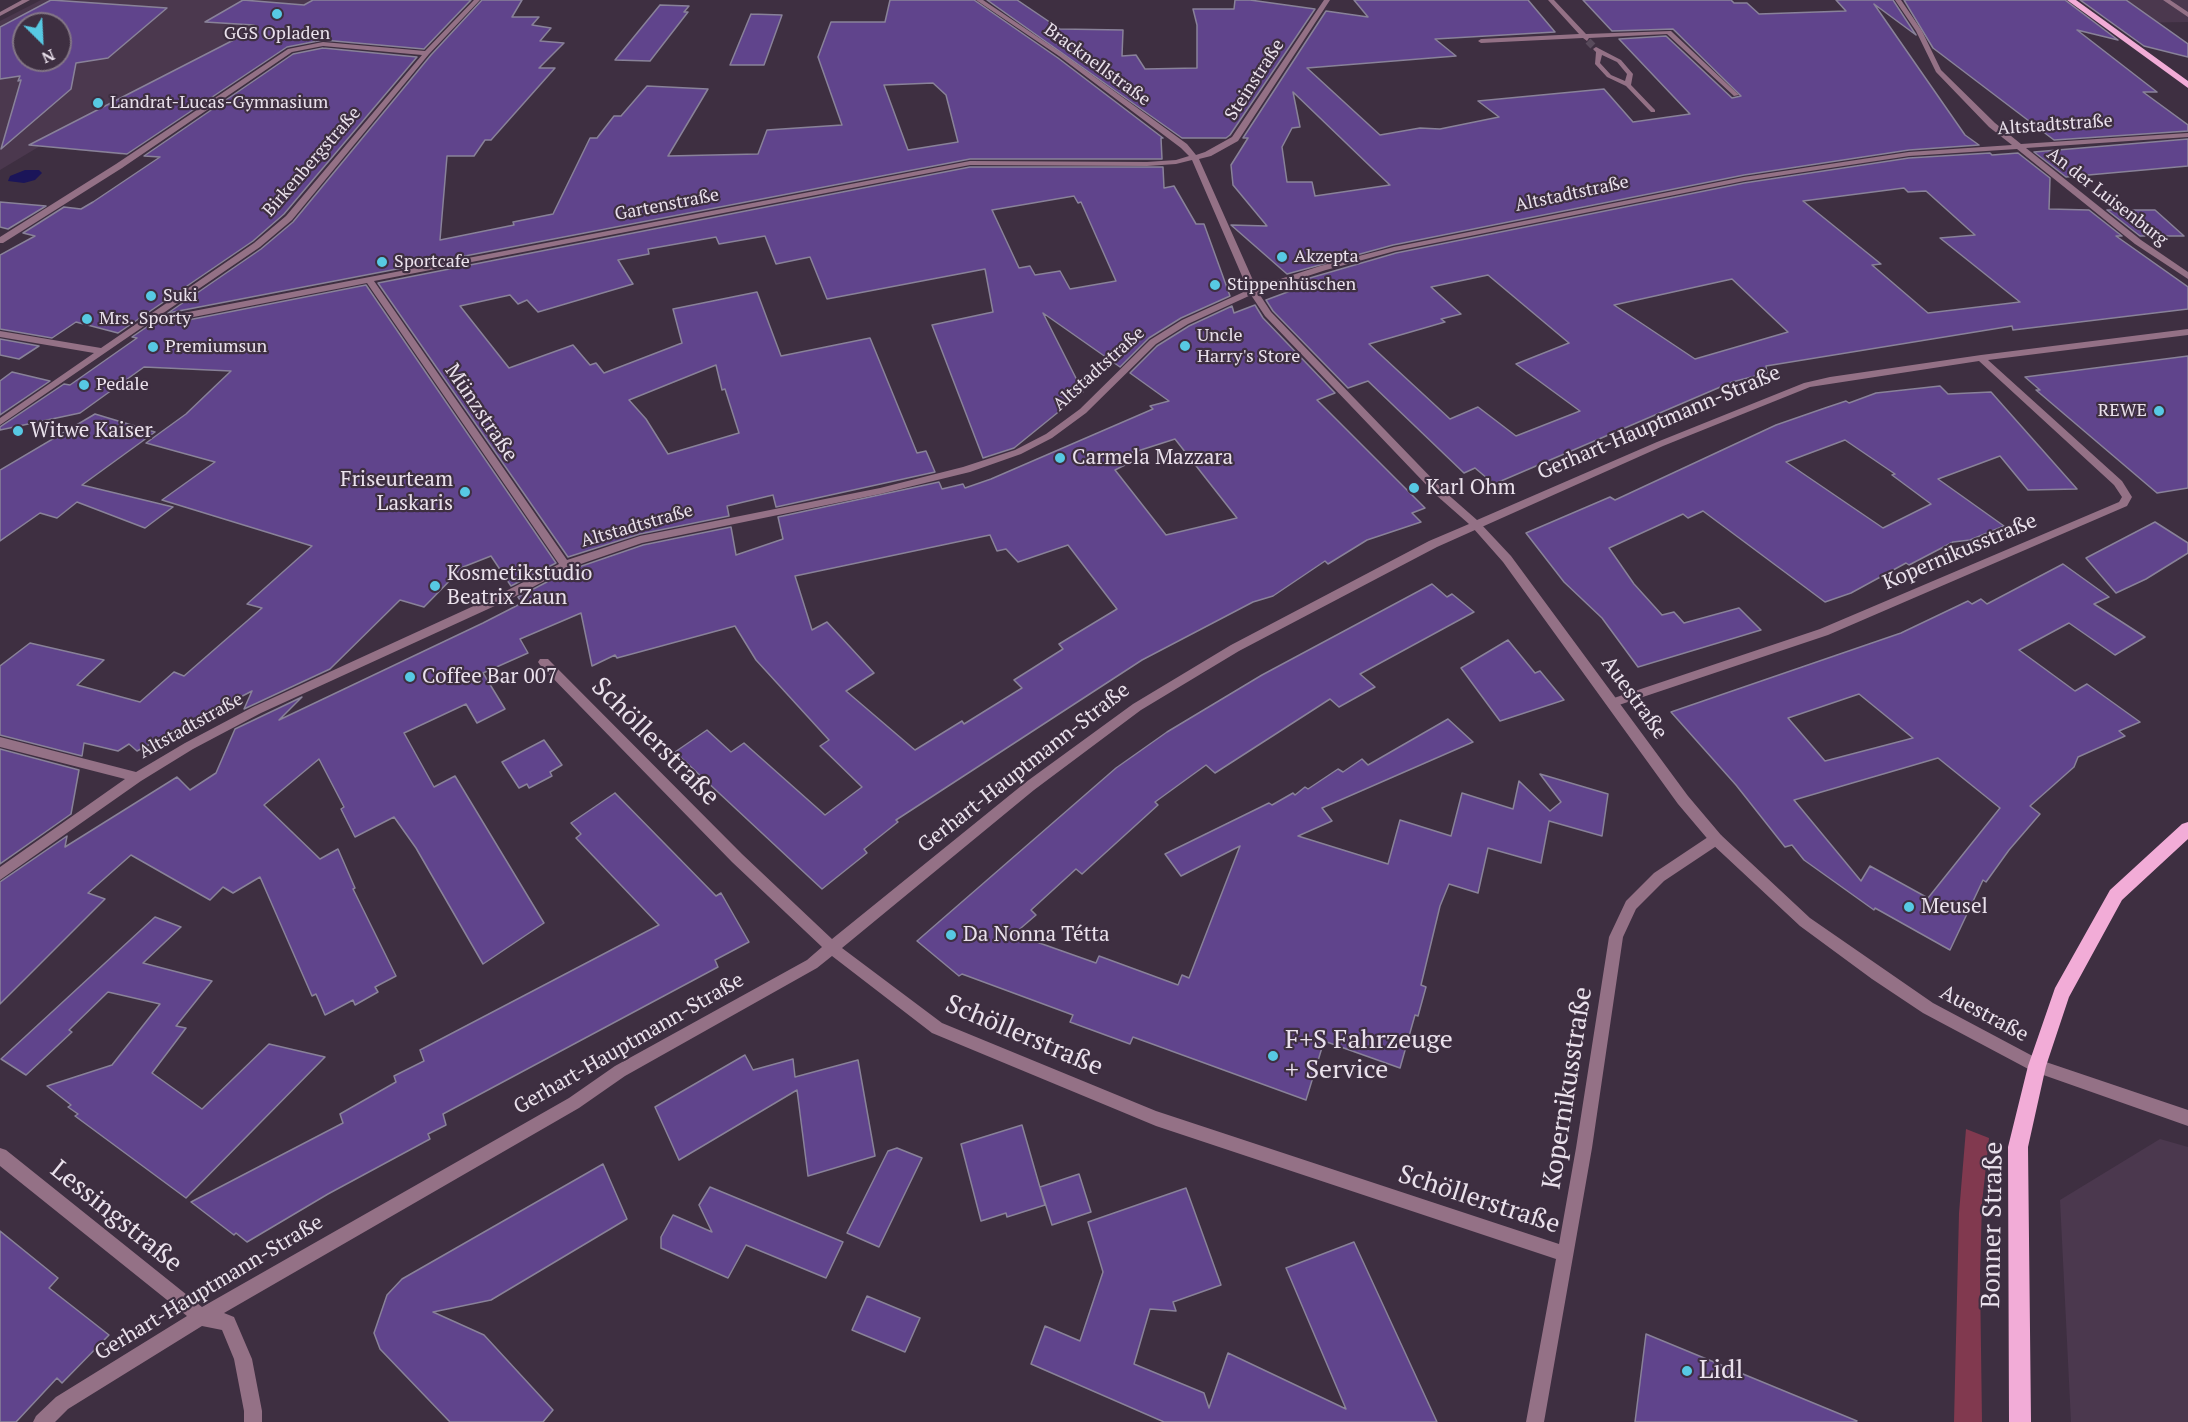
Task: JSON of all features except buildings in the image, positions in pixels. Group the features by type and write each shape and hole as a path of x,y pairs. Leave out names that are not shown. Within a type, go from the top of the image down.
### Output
{"main road":[{"path":"2071,0 2188,85"},
{"name":"Bonner Straße","path":"2020,1422 2018,1147 2037,1066 2061,994 2116,895 2188,829"}],"street":[{"path":"0,14 27,0"},
{"name":"Birkenbergstraße","path":"0,422 257,245 289,218 427,53 477,0"},
{"name":"Bracknellstraße","path":"979,0 1061,56 1184,146 1195,158"},
{"name":"Steinstraße","path":"1195,158 1220,150 1235,139 1327,0"},
{"path":"1551,0 1586,38"},
{"name":"An der Luisenburg","path":"1898,0 1919,31 1938,71 1992,125 2138,242 2188,276"},
{"path":"2166,0 2188,15"},
{"path":"1481,41 1586,38 1669,32 1736,95"},
{"path":"0,241 120,166 290,50 323,44 427,53"},
{"path":"1628,85 1630,74 1618,61 1598,51 1597,63 1609,76 1628,85 1653,111"},
{"name":"Altstadtstraße","path":"0,874 137,777 257,710 565,565 640,540 880,491 966,470 1018,452 1049,436 1083,411 1153,342 1185,322 1252,291 1323,268 1394,249 1616,203 1865,160 2016,145 2188,135"},
{"path":"1195,158 1252,291"},
{"name":"Gartenstraße","path":"149,320 178,317 970,163 1147,164 1195,158"},
{"name":"Münzstraße","path":"369,280 565,565"},
{"name":"Auestraße","path":"1252,291 1268,315 1507,559 1683,800 1716,839 1805,922 1928,1008 2037,1066 2188,1118"},
{"name":"Gerhart-Hauptmann-Straße","path":"42,1422 62,1403 201,1317 574,1103 620,1071 812,964 1030,786 1137,707 1235,648 1433,544 1660,444 1807,385 1981,358 2188,332"},
{"path":"0,334 100,351"},
{"name":"Kopernikusstraße","path":"1612,703 1824,632 2117,508 2127,497 2118,483 1981,358"},
{"name":"Schöllerstraße","path":"544,662 737,858 833,949 937,1028 1156,1118 1565,1254"},
{"path":"0,742 137,777"},
{"name":"Kopernikusstraße","path":"1535,1422 1565,1254 1616,937 1631,905 1659,877 1716,839"},
{"name":"Lessingstraße","path":"0,1156 201,1317"},
{"path":"201,1317 228,1323 243,1359 253,1422"}],"shaded area":[{"name":"Landrat-Lucas-Gymnasium","path":"41,0 400,0 299,34 121,155 40,146 0,170 0,21 12,15 12,72 72,72 72,12 18,12"},
{"path":"2098,0 2188,0 2188,22 2129,23"},
{"path":"25,170 39,170 42,173 35,180 24,183 8,181 10,176"},
{"path":"1966,1129 1989,1138 1982,1203 1980,1275 1982,1422 1954,1422 1959,1213"},
{"path":"2160,1139 2188,1147 2188,1422 2071,1422 2060,1200"}],"tunnel":[{"path":"1588,41 1596,49"}],"place":[{"name":"GGS Opladen","path":"277,14"},
{"name":"Landrat-Lucas-Gymnasium","path":"98,103"},
{"name":"Akzepta","path":"1282,257"},
{"name":"Sportcafe","path":"382,262"},
{"name":"Stippenhüschen","path":"1215,285"},
{"name":"Suki","path":"151,296"},
{"name":"Mrs. Sporty","path":"87,319"},
{"name":"Uncle Harry's Store","path":"1185,346"},
{"name":"Premiumsun","path":"153,347"},
{"name":"Pedale","path":"84,385"},
{"name":"REWE","path":"2159,411"},
{"name":"Witwe Kaiser","path":"18,431"},
{"name":"Carmela Mazzara","path":"1060,458"},
{"name":"Karl Ohm","path":"1414,488"},
{"name":"Friseurteam Laskaris","path":"465,492"},
{"name":"Kosmetikstudio Beatrix Zaun","path":"435,586"},
{"name":"Coffee Bar 007","path":"410,677"},
{"name":"Meusel","path":"1909,907"},
{"name":"Da Nonna Tétta","path":"951,935"},
{"name":"F+S Fahrzeuge + Service","path":"1273,1056"},
{"name":"Lidl","path":"1687,1371"}]}
